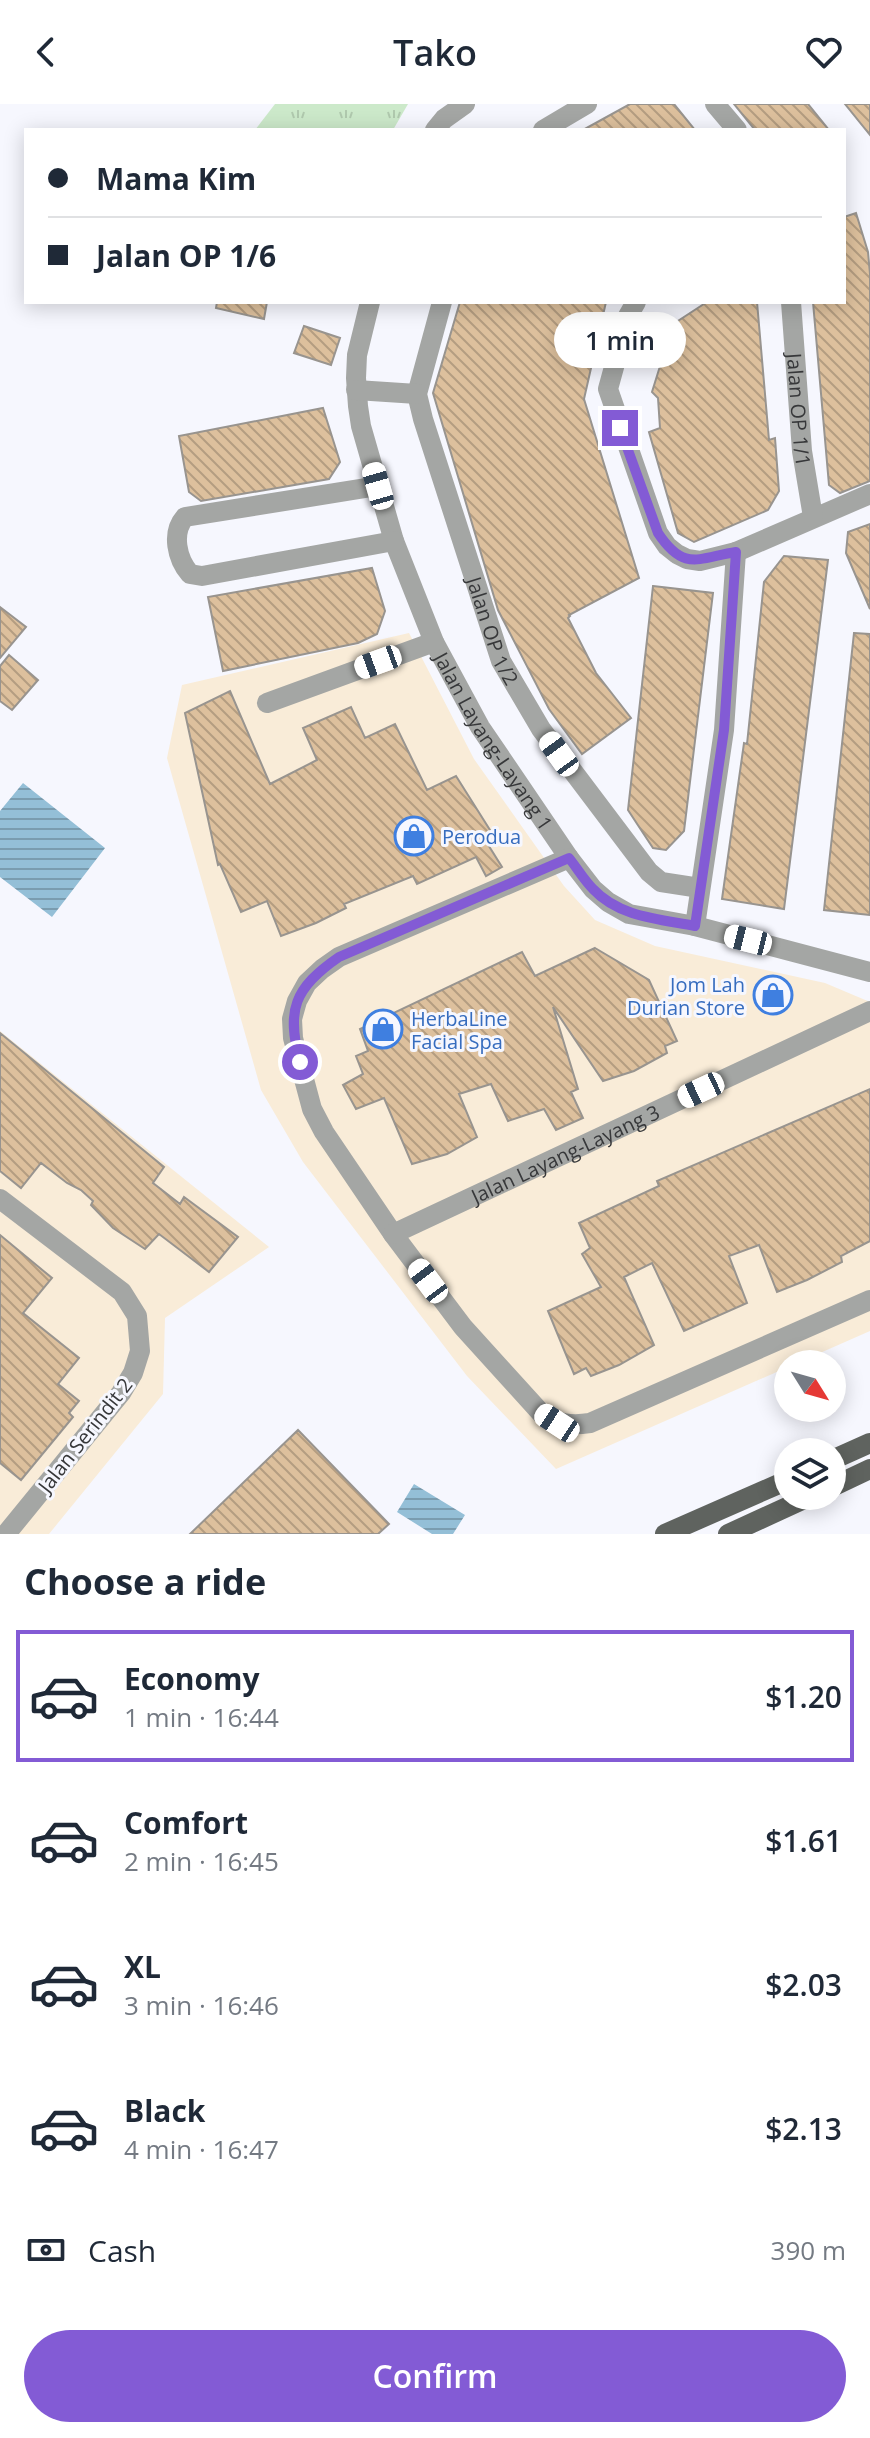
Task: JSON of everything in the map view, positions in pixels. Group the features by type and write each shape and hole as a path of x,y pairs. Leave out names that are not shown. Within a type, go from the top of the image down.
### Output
{"main road":[{"path":"846,1454 870,1443"},
{"path":"846,1480 870,1469"},
{"path":"665,1534 774,1486"},
{"path":"728,1534 780,1510"}],"street":[{"path":"437,128 465,104"},
{"path":"546,128 587,104"},
{"path":"715,104 735,128"},
{"name":"Jalan Layang-Layang 1","path":"370,304 357,355 356,390 361,426 394,541 434,642 480,727 569,858 593,889 629,914 695,926 870,972"},
{"path":"356,390 417,394 441,304"},
{"path":"635,304 628,316 608,389 658,533 667,546 687,559 700,561 736,552 870,494"},
{"name":"Jalan OP 1/1","path":"791,304 802,451 813,517"},
{"name":"Jalan OP 1/2","path":"417,394 501,661 541,729 649,872 661,882 700,888"},
{"path":"378,486 185,517 178,524 179,555 190,574 202,576 394,541"},
{"path":"695,926 724,730 736,552"},
{"path":"267,703 434,642"},
{"path":"569,858 339,957 307,983 297,1001 292,1019 293,1038 312,1109 324,1132 393,1234 463,1327 541,1413 557,1423 572,1426 590,1423 870,1300"},
{"name":"Jalan Layang-Layang 3","path":"393,1234 870,1011"},
{"name":"Jalan Serindit 2","path":"0,1199 122,1292 137,1316 140,1351 133,1373 121,1393 6,1534"}],"shaded area":[{"path":"409,633 474,759 564,886 595,920 655,946 825,983 870,1002 870,1331 827,1350 774,1350 774,1373 556,1469 467,1376 303,1162 261,1090 167,758 182,685"},
{"path":"0,1031 269,1247 165,1318 163,1394 49,1534 0,1534"}],"green space":[{"path":"275,104 408,104 394,128 257,128"}],"water":[{"path":"23,783 105,848 52,917 0,877 0,811"},
{"path":"414,1484 465,1515 453,1534 432,1534 397,1512"}],"building":[{"path":"630,104 674,104 693,128 587,128"},
{"path":"734,104 808,104 827,128 753,128"},
{"path":"845,104 870,104 870,135"},
{"path":"856,213 868,252 870,274 870,481 840,493 829,485 813,304 846,304 846,216"},
{"path":"217,304 267,304 264,319 216,308"},
{"path":"459,304 606,304 584,399 639,578 568,618 596,673 631,718 582,754 549,709 498,610 433,393"},
{"path":"704,304 757,304 769,440 775,438 779,491 768,510 694,542 678,533 649,432 660,428 658,398 652,392 661,363 658,334"},
{"path":"304,326 340,338 331,365 294,353"},
{"path":"323,408 340,462 329,479 201,501 189,492 179,436"},
{"path":"870,524 870,609 846,553 848,532"},
{"path":"784,556 828,560 784,909 722,899 744,743 747,744 764,582"},
{"path":"372,568 385,611 377,634 358,643 223,671 208,597"},
{"path":"653,586 713,593 684,831 666,850 653,848 628,810"},
{"path":"0,607 26,627 0,658"},
{"path":"854,633 870,634 870,915 824,910"},
{"path":"9,655 38,680 12,710 0,701 0,666"},
{"path":"230,691 270,784 317,760 303,728 351,707 365,738 395,724 427,790 456,776 495,838 487,843 502,867 486,876 476,857 417,884 413,876 344,904 346,908 281,936 267,901 241,912 218,865 185,713"},
{"path":"595,948 649,980 677,1041 665,1046 667,1053 634,1071 603,1081 553,1007 578,1089 571,1092 583,1118 556,1130 544,1109 508,1121 491,1084 459,1094 477,1137 447,1154 412,1164 384,1098 356,1109 343,1085 363,1074 356,1056 368,1051 360,1029 522,952 535,976"},
{"path":"0,1033 164,1167 153,1183 180,1204 184,1197 238,1237 209,1272 159,1234 145,1249 113,1228 81,1190 41,1163 21,1188 0,1171"},
{"path":"870,1089 870,1241 841,1256 842,1262 777,1292 759,1245 729,1256 747,1303 684,1331 652,1263 624,1277 654,1345 619,1365 591,1376 586,1368 574,1374 548,1311 601,1287 582,1254 590,1248 579,1223 659,1186 657,1181"},
{"path":"0,1235 52,1278 23,1313 79,1358 58,1384 79,1401 69,1413 73,1417 21,1480 0,1463"},
{"path":"298,1430 389,1524 378,1534 190,1534"}],"place":[{"name":"Perodua","path":"414,836"},
{"name":"Jom Lah Durian Store","path":"773,995"},
{"name":"HerbaLine Facial Spa","path":"383,1029"}],"route":[{"path":"300,1062 293,1038 292,1019 307,983 322,969 339,957 569,858 593,889 629,914 695,926 724,730 736,552 700,561 687,559 667,546 658,533 620,428"}]}
